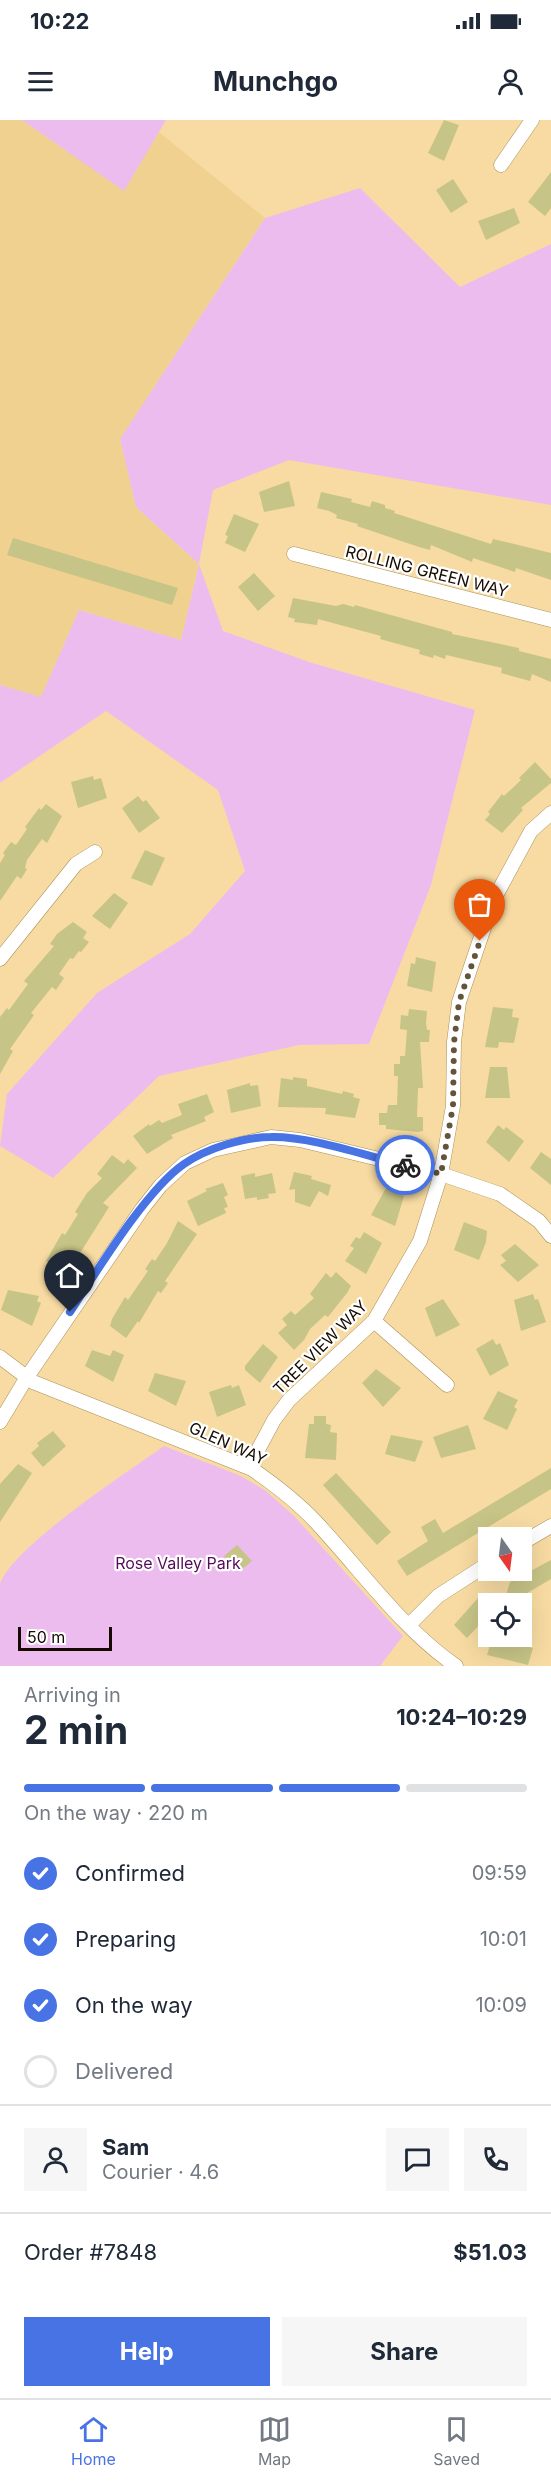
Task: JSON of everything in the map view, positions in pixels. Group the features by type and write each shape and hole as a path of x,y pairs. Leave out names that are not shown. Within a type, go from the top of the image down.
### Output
{"street":[{"path":"501,165 532,120"},
{"name":"ROLLING GREEN WAY","path":"294,554 551,620"},
{"name":"TREE VIEW WAY","path":"252,1468 259,1448 274,1420 289,1400 374,1321 420,1241 441,1174 453,1106 454,1042 459,1002 493,901 531,831 551,813"},
{"path":"0,959 76,864 96,852"},
{"path":"0,1422 27,1377 142,1209 161,1185 185,1163 242,1141 270,1137 300,1140 441,1174 500,1194 539,1221 551,1236"},
{"path":"374,1321 447,1384"},
{"name":"GLEN WAY","path":"0,1357 27,1377 252,1468 276,1485 315,1521 409,1625 456,1666"},
{"path":"532,1537 551,1526"},
{"path":"409,1625 438,1596 478,1570"}],"shaded area":[{"path":"0,120 144,120 265,218 120,439 136,507 199,564 181,640 79,610 41,698 0,685"}],"green space":[{"path":"22,120 166,120 124,191"},
{"path":"360,188 460,287 551,244 551,505 289,460 213,490 199,564 136,507 120,439 265,218"},
{"path":"199,564 223,631 312,663 475,710 431,885 369,1044 299,1045 159,1076 53,1178 0,1146 7,1094 97,993 190,934 245,871 218,790 106,711 0,783 0,685 41,697 79,610 181,640"},
{"name":"Rose Valley Park","path":"164,1446 241,1476 266,1491 294,1516 403,1636 380,1666 0,1666 0,1584 9,1568 26,1550 73,1510"}],"building":[{"path":"444,120 459,125 444,161 428,153"},
{"path":"551,172 551,208 545,216 528,202"},
{"path":"453,179 468,202 451,213 436,190"},
{"path":"514,208 520,223 486,240 478,221"},
{"path":"289,481 295,506 264,512 259,492"},
{"path":"321,492 352,499 351,502 370,507 372,501 385,505 385,508 395,511 394,513 491,544 493,539 551,553 551,580 516,568 515,572 473,558 472,562 431,545 430,550 419,547 336,518 337,515 317,508"},
{"path":"234,514 259,524 245,552 225,543 228,536 225,535"},
{"path":"13,538 178,588 172,605 7,555"},
{"path":"254,573 275,596 258,611 238,587"},
{"path":"293,598 336,606 343,604 354,607 355,605 452,632 452,634 519,648 519,651 551,659 551,682 532,674 530,681 501,673 502,668 446,655 445,659 434,655 433,658 419,654 420,650 380,639 381,636 318,619 317,625 294,622 295,619 288,617"},
{"path":"535,762 551,779 551,783 521,808 523,810 502,833 485,820 490,814 488,812 502,794 504,796 521,780 519,778"},
{"path":"93,776 94,780 101,778 107,798 78,808 71,782"},
{"path":"138,796 143,802 146,800 160,818 139,833 122,808"},
{"path":"46,804 62,816 47,843 42,839 27,860 25,868 27,869 21,879 17,876 0,901 0,863 5,855 3,853 11,842 16,845 27,829 25,827 39,808 41,810"},
{"path":"145,850 165,858 152,886 131,878"},
{"path":"114,893 128,903 110,929 92,916"},
{"path":"73,922 87,932 83,938 89,942 73,959 70,958 59,974 64,978 56,990 52,987 31,1013 34,1015 10,1049 13,1051 0,1074 0,1017 7,1008 9,1010 28,984 24,981 54,946 50,944 57,934"},
{"path":"416,957 436,962 432,992 407,986 411,963 415,964"},
{"path":"493,1007 513,1009 512,1017 519,1018 514,1043 499,1042 498,1048 485,1047"},
{"path":"409,1009 427,1011 427,1030 430,1030 429,1042 420,1042 423,1088 418,1088 417,1117 423,1117 423,1131 418,1132 386,1129 386,1125 379,1125 379,1113 387,1113 388,1105 397,1105 398,1076 394,1076 394,1064 400,1064 400,1056 405,1056 407,1030 400,1029 401,1015 408,1016"},
{"path":"490,1067 507,1067 510,1098 485,1098"},
{"path":"293,1077 307,1079 307,1086 342,1094 343,1091 354,1094 353,1097 360,1099 355,1118 325,1114 326,1108 278,1107 281,1078 293,1080"},
{"path":"250,1083 250,1086 258,1085 261,1106 231,1113 227,1090"},
{"path":"207,1094 214,1112 204,1117 206,1121 171,1135 173,1138 147,1154 133,1136 149,1124 150,1126 159,1120 162,1123 182,1115 178,1104"},
{"path":"498,1125 504,1130 506,1127 524,1141 509,1162 486,1142"},
{"path":"541,1152 551,1159 551,1185 530,1168"},
{"path":"112,1155 124,1164 128,1159 137,1168 103,1203 109,1207 77,1258 74,1256 63,1272 46,1261 62,1233 65,1235 78,1214 75,1212 87,1193 102,1178 97,1174"},
{"path":"294,1172 312,1176 311,1179 331,1185 328,1196 319,1191 310,1207 295,1202 295,1189 289,1190"},
{"path":"255,1173 255,1177 272,1173 276,1193 268,1194 269,1198 245,1199 241,1176"},
{"path":"223,1183 228,1195 224,1197 228,1207 224,1208 226,1213 198,1226 187,1201 207,1191 205,1189"},
{"path":"386,1188 404,1196 395,1226 371,1215"},
{"path":"178,1221 197,1234 165,1281 168,1283 161,1293 158,1291 139,1323 138,1321 126,1338 110,1326 112,1319 125,1297 128,1300 148,1271 145,1269 152,1259 155,1261"},
{"path":"464,1222 487,1231 486,1242 479,1260 454,1250"},
{"path":"364,1232 382,1243 366,1274 345,1261 354,1248 350,1246 356,1237 360,1239"},
{"path":"515,1244 539,1265 518,1282 500,1265 506,1261 501,1255"},
{"path":"336,1272 351,1286 328,1317 325,1315 310,1329 304,1340 294,1350 278,1333 287,1325 282,1319 291,1311 295,1315 314,1298 310,1294 326,1273 331,1278"},
{"path":"8,1290 39,1296 37,1301 41,1303 32,1326 1,1310"},
{"path":"533,1294 535,1300 538,1299 546,1322 521,1331 514,1300"},
{"path":"443,1299 460,1325 436,1337 425,1308"},
{"path":"493,1339 496,1345 500,1343 509,1365 490,1376 476,1349"},
{"path":"263,1344 278,1357 260,1383 245,1370 245,1366"},
{"path":"92,1350 110,1356 113,1350 124,1355 113,1382 85,1366"},
{"path":"376,1369 401,1388 383,1407 362,1383"},
{"path":"155,1373 186,1381 176,1406 148,1391"},
{"path":"231,1385 232,1388 239,1385 246,1405 217,1417 209,1392"},
{"path":"498,1391 518,1400 514,1407 517,1409 507,1430 483,1419"},
{"path":"314,1416 326,1416 326,1424 331,1425 330,1432 337,1433 336,1460 305,1458 309,1424 314,1424"},
{"path":"468,1425 476,1449 441,1458 433,1437"},
{"path":"53,1431 66,1446 43,1467 31,1453 39,1446 37,1443"},
{"path":"391,1435 423,1441 415,1462 385,1454"},
{"path":"18,1464 32,1473 0,1522 0,1484"},
{"path":"551,1468 551,1489 488,1527 478,1527 478,1533 407,1576 397,1561 428,1541 421,1527 435,1519 443,1533"},
{"path":"336,1473 391,1532 377,1545 323,1485"},
{"path":"237,1545 252,1561 239,1572 224,1556"},
{"path":"551,1560 551,1579 527,1593 508,1593 512,1581 532,1581 532,1570"},
{"path":"478,1598 478,1626 467,1638 454,1625"},
{"path":"490,1647 533,1648 528,1665 487,1655"}],"way so far":[{"path":"405,1165 441,1174 453,1106 454,1042 459,1002 480,941"}],"route":[{"path":"70,1312 161,1185 185,1163 213,1150 242,1141 270,1137 300,1140 405,1165"}]}
